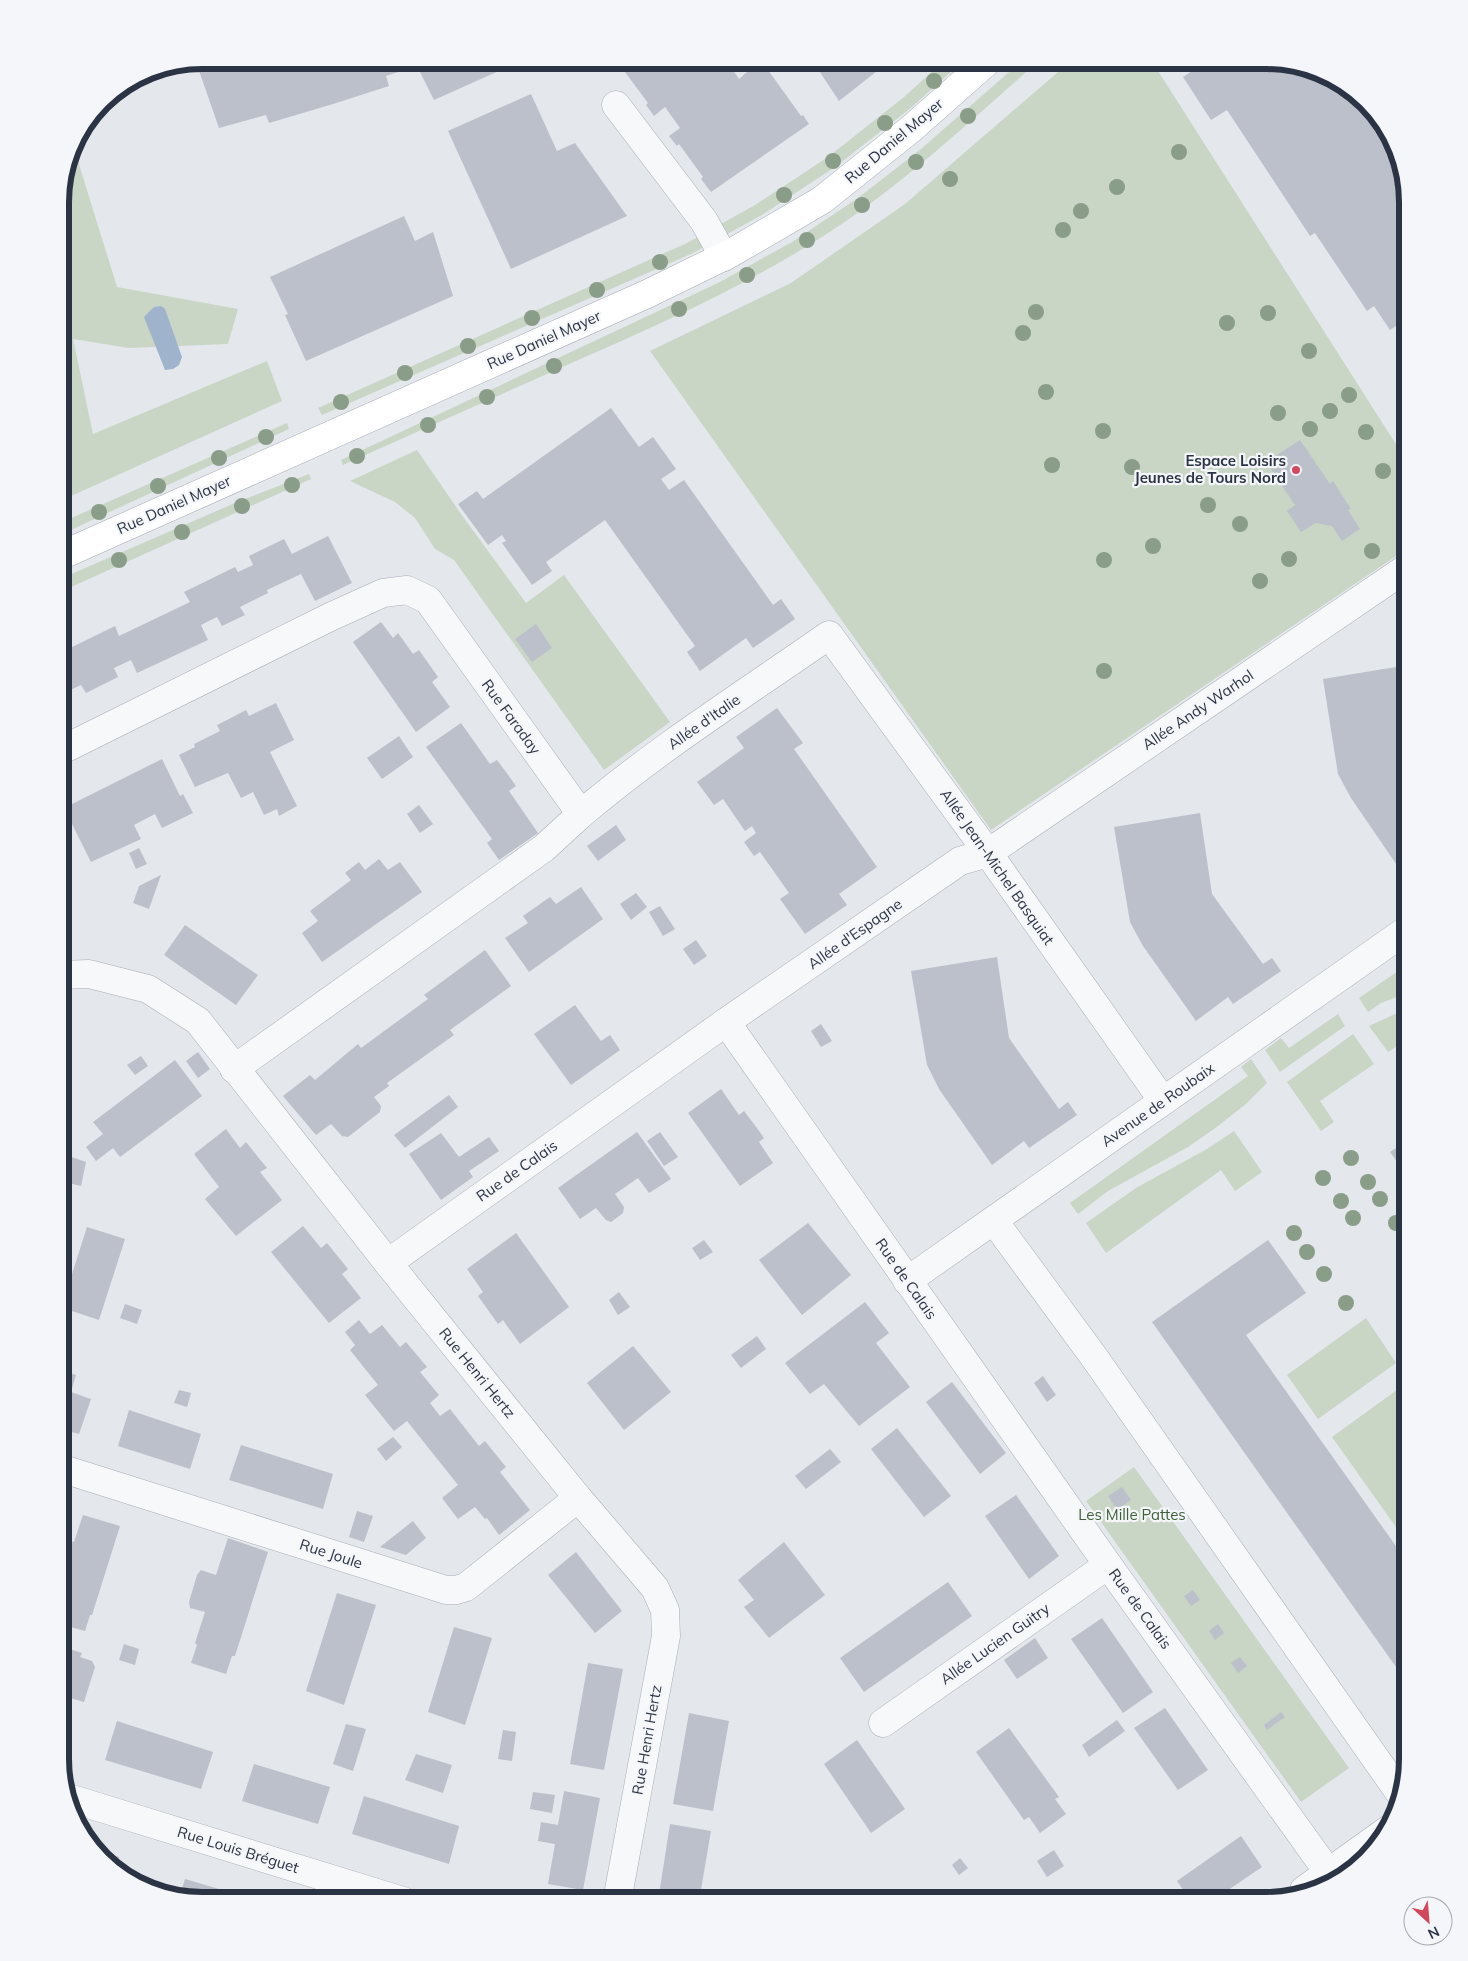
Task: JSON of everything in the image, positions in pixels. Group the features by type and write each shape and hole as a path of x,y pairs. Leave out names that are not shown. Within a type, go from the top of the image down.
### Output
{"main road":[{"name":"Rue Daniel Mayer","path":"69,552 647,294 724,256 822,200 912,128 979,69"}],"street":[{"path":"616,105 704,220 724,256"},
{"name":"Allée Andy Warhol","path":"988,853 1399,573"},
{"name":"Rue Faraday","path":"69,747 330,617 383,593 408,590 428,600 581,814"},
{"name":"Allée Jean-Michel Basquiat","path":"829,634 988,853 1163,1102"},
{"name":"Allée d'Italie","path":"581,814 608,791 829,634"},
{"path":"234,1069 544,848 581,814"},
{"name":"Allée d'Espagne","path":"726,1022 960,861 988,853"},
{"name":"Avenue de Roubaix","path":"907,1281 1399,935"},
{"name":"Rue Henri Hertz","path":"69,975 89,974 148,988 198,1021 388,1263 578,1498 655,1588 665,1610 666,1636 619,1892"},
{"name":"Rue de Calais","path":"388,1263 726,1022 1108,1565 1328,1872"},
{"path":"994,1220 1088,1350 1396,1788"},
{"name":"Rue Joule","path":"69,1471 446,1590 466,1587 578,1498"},
{"name":"Allée Lucien Guitry","path":"883,1723 1108,1565"},
{"name":"Rue Louis Bréguet","path":"75,1800 374,1892"},
{"path":"1312,1884 1369,1843"}],"green space":[{"path":"935,69 954,69 912,107 835,167 762,215 691,254 322,415 318,408 687,243 755,205 828,157 904,97"},
{"path":"1013,69 1030,69 909,174 854,216 795,253 735,287 673,317 343,465 341,460 718,283 792,242 858,198 921,149"},
{"path":"1062,69 1157,69 1399,449 1399,554 991,830 650,351 791,283 905,204"},
{"path":"77,157 117,287 238,309 228,344 129,348 73,339 93,434 267,361 282,401 69,497 69,193 73,167"},
{"path":"287,423 289,429 69,531 69,519"},
{"path":"417,450 526,603 564,575 670,722 604,770 454,560 435,549 415,518 395,502 350,481"},
{"path":"309,474 311,479 69,588 69,575 235,503"},
{"path":"1399,970 1399,996 1381,1003 1368,1012 1359,998"},
{"path":"1399,1012 1399,1045 1388,1052 1369,1026"},
{"path":"1338,1014 1345,1026 1280,1072 1265,1050 1281,1038 1289,1048"},
{"path":"1353,1034 1374,1064 1320,1101 1334,1122 1321,1131 1287,1082"},
{"path":"1251,1059 1267,1083 1246,1104 1188,1147 1108,1191 1078,1214 1070,1203 1248,1076 1241,1067"},
{"path":"1234,1131 1262,1172 1235,1191 1221,1170 1106,1253 1086,1223 1136,1188 1207,1149"},
{"path":"1366,1318 1396,1363 1318,1419 1287,1375"},
{"path":"1399,1389 1399,1531 1332,1437"},
{"name":"Les Mille Pattes","path":"1134,1467 1349,1768 1301,1802 1086,1501"}],"water":[{"path":"161,306 165,309 182,357 179,365 173,369 165,370 144,317 154,307"}],"building":[{"path":"198,69 408,69 386,76 389,86 333,104 269,123 266,115 219,128"},
{"path":"418,69 504,69 434,100"},
{"path":"623,69 732,69 739,79 751,69 767,69 801,116 803,115 809,124 711,192 701,179 703,177 679,144 677,146 669,136 680,128 665,107 654,116 646,105 648,103"},
{"path":"818,69 880,69 839,101"},
{"path":"1195,69 1275,69 1301,73 1333,87 1347,96 1366,114 1386,143 1397,176 1399,202 1399,324 1390,330 1374,306 1367,311 1315,233 1310,236 1227,110 1211,120 1183,77"},
{"path":"531,94 557,151 575,143 627,216 511,269 448,131"},
{"path":"404,216 415,241 433,232 453,296 306,361 285,315 288,314 270,277"},
{"path":"611,408 639,447 653,437 676,469 661,479 669,490 684,480 773,605 781,599 795,619 753,648 746,638 700,671 687,652 695,646 605,520 546,562 552,571 532,585 502,543 506,541 502,535 488,545 458,504 477,491 483,499"},
{"path":"1300,440 1330,484 1333,481 1351,509 1348,510 1360,529 1342,541 1332,526 1316,523 1301,532 1287,511 1295,505 1266,462"},
{"path":"328,536 352,583 315,601 301,574 267,590 268,593 240,607 245,615 222,626 217,617 201,625 208,640 137,673 131,660 114,668 118,677 86,693 81,685 69,691 69,649 115,626 119,636 190,602 184,592 235,567 238,572 253,565 249,556 284,539 292,554"},
{"path":"381,622 393,638 398,633 413,654 419,650 438,677 432,682 450,707 416,732 353,642"},
{"path":"536,624 552,648 532,662 515,639"},
{"path":"1399,666 1399,868 1351,798 1338,774 1323,679"},
{"path":"276,703 294,740 270,752 297,806 279,816 277,809 264,815 253,792 241,798 228,773 195,787 179,755 195,747 194,744 220,731 217,725 246,710 249,716"},
{"path":"777,708 803,743 794,749 877,867 839,894 847,905 805,934 780,899 789,893 760,852 754,856 744,842 756,833 752,826 745,831 723,799 714,805 697,782 744,748 736,737"},
{"path":"461,723 490,764 497,760 516,786 509,791 538,833 499,860 487,843 492,839 426,747"},
{"path":"399,736 413,757 382,779 367,758"},
{"path":"162,759 180,796 183,794 193,813 162,828 155,814 134,825 141,839 91,862 69,818 69,806"},
{"path":"419,805 433,824 420,833 407,814"},
{"path":"1200,813 1212,894 1263,964 1272,958 1281,971 1233,1004 1228,997 1196,1021 1143,946 1130,922 1114,827"},
{"path":"616,825 626,840 598,861 587,846"},
{"path":"139,848 147,864 136,869 129,853"},
{"path":"379,859 388,870 400,862 422,892 322,962 302,933 318,921 310,911 351,880 345,873 359,862 365,870"},
{"path":"161,875 149,909 133,903 139,886"},
{"path":"581,887 603,919 529,972 505,938 528,923 523,916 550,897 556,904"},
{"path":"636,893 647,907 631,920 620,904"},
{"path":"660,906 675,929 663,936 649,912"},
{"path":"185,925 258,975 236,1005 164,955"},
{"path":"696,940 707,956 694,965 683,949"},
{"path":"485,950 511,986 450,1030 454,1035 387,1083 389,1086 374,1097 381,1106 380,1112 348,1137 342,1136 331,1124 316,1135 283,1096 310,1075 315,1080 358,1044 361,1048 428,999 424,995"},
{"path":"997,957 1009,1038 1059,1109 1068,1102 1077,1115 1029,1148 1024,1141 992,1165 939,1089 927,1065 911,971"},
{"path":"575,1005 601,1041 610,1035 620,1050 571,1085 534,1034"},
{"path":"821,1024 832,1041 821,1047 811,1031"},
{"path":"198,1052 210,1069 198,1078 186,1061"},
{"path":"141,1056 148,1066 135,1075 127,1065"},
{"path":"175,1060 202,1096 120,1157 113,1148 96,1161 86,1147 103,1134 93,1122"},
{"path":"721,1089 739,1115 744,1111 764,1138 759,1142 773,1163 740,1186 688,1113"},
{"path":"449,1095 458,1107 405,1148 394,1135"},
{"path":"226,1129 240,1148 246,1142 267,1168 260,1172 282,1200 236,1236 205,1199 219,1187 194,1154"},
{"path":"637,1132 671,1179 649,1193 638,1178 615,1194 624,1207 623,1213 611,1222 606,1220 596,1208 580,1219 558,1188"},
{"path":"660,1132 678,1157 664,1166 647,1141"},
{"path":"441,1133 459,1157 489,1137 499,1151 469,1171 473,1177 441,1200 409,1154"},
{"path":"1399,1146 1399,1164 1390,1152"},
{"path":"69,1156 86,1162 81,1186 69,1183"},
{"path":"808,1223 851,1275 802,1315 759,1260"},
{"path":"303,1226 321,1248 327,1243 348,1269 342,1274 361,1298 329,1323 271,1252"},
{"path":"87,1227 125,1239 99,1320 69,1310 69,1273 72,1274"},
{"path":"516,1233 569,1307 520,1344 503,1320 498,1324 478,1296 483,1292 467,1269"},
{"path":"704,1240 713,1252 700,1260 692,1248"},
{"path":"1268,1240 1306,1293 1246,1335 1399,1550 1399,1671 1152,1322"},
{"path":"619,1292 630,1307 618,1315 609,1300"},
{"path":"865,1302 889,1333 876,1343 910,1387 859,1426 824,1384 810,1394 785,1363"},
{"path":"125,1304 142,1310 137,1324 120,1318"},
{"path":"359,1320 370,1334 382,1325 400,1347 406,1342 427,1367 420,1372 439,1395 430,1403 440,1416 450,1409 479,1446 485,1441 506,1467 500,1472 530,1510 499,1535 487,1518 485,1519 475,1507 458,1519 442,1498 458,1485 407,1421 394,1431 365,1395 378,1385 350,1350 355,1345 345,1332"},
{"path":"757,1336 766,1349 741,1368 731,1355"},
{"path":"633,1346 671,1392 624,1430 587,1383"},
{"path":"69,1373 76,1375 71,1392 91,1399 79,1434 69,1431"},
{"path":"1043,1376 1056,1395 1047,1402 1034,1383"},
{"path":"952,1382 1006,1453 980,1474 926,1402"},
{"path":"179,1390 191,1393 187,1407 174,1403"},
{"path":"129,1410 201,1434 190,1469 118,1446"},
{"path":"897,1428 951,1496 924,1517 871,1449"},
{"path":"393,1437 402,1447 386,1461 377,1449"},
{"path":"241,1445 333,1474 323,1509 229,1480"},
{"path":"830,1449 841,1462 806,1489 795,1476"},
{"path":"1122,1487 1131,1500 1117,1510 1108,1496"},
{"path":"1016,1495 1059,1556 1029,1579 985,1516"},
{"path":"357,1511 373,1516 364,1542 349,1537"},
{"path":"83,1515 120,1526 92,1615 90,1615 85,1631 69,1627 69,1541 74,1542"},
{"path":"413,1521 426,1538 406,1555 380,1547"},
{"path":"228,1538 268,1552 235,1656 232,1656 226,1674 191,1663 205,1612 190,1608 189,1602 197,1575 201,1570 216,1575"},
{"path":"784,1542 825,1595 769,1638 744,1607 754,1600 738,1580"},
{"path":"576,1552 622,1611 595,1633 548,1575"},
{"path":"948,1582 972,1616 864,1692 840,1658"},
{"path":"1193,1590 1200,1600 1191,1606 1184,1596"},
{"path":"337,1593 376,1605 344,1705 306,1691"},
{"path":"1102,1618 1153,1692 1123,1713 1071,1639"},
{"path":"1218,1624 1224,1633 1215,1640 1209,1631"},
{"path":"454,1627 492,1638 465,1725 428,1712"},
{"path":"1035,1638 1048,1658 1017,1679 1004,1660"},
{"path":"124,1644 139,1649 135,1665 119,1660"},
{"path":"69,1649 82,1653 80,1657 92,1661 95,1667 84,1702 69,1698"},
{"path":"1240,1657 1247,1666 1238,1673 1231,1663"},
{"path":"588,1663 623,1669 604,1770 570,1764"},
{"path":"1165,1708 1208,1770 1178,1790 1134,1728"},
{"path":"1281,1712 1285,1717 1267,1730 1264,1725"},
{"path":"689,1713 729,1721 713,1811 673,1804"},
{"path":"1117,1720 1125,1731 1089,1757 1082,1745"},
{"path":"117,1721 213,1752 201,1789 105,1760"},
{"path":"346,1724 366,1729 353,1771 333,1764"},
{"path":"1009,1728 1059,1797 1055,1799 1066,1814 1040,1833 1029,1817 1024,1820 976,1752"},
{"path":"503,1730 516,1732 512,1761 498,1759"},
{"path":"857,1740 905,1809 871,1833 824,1764"},
{"path":"416,1754 452,1765 443,1793 405,1780"},
{"path":"254,1764 330,1787 318,1824 242,1801"},
{"path":"564,1791 600,1798 583,1890 548,1884 555,1844 538,1841 541,1822 558,1825"},
{"path":"533,1792 555,1795 552,1813 530,1809"},
{"path":"364,1796 459,1826 449,1864 352,1834"},
{"path":"670,1824 711,1831 701,1892 659,1892"},
{"path":"1241,1836 1262,1867 1225,1892 1185,1892 1177,1881"},
{"path":"1054,1850 1064,1866 1047,1877 1037,1861"},
{"path":"109,1854 119,1857 118,1862"},
{"path":"960,1858 968,1868 959,1875 952,1865"},
{"path":"185,1879 219,1889 218,1892 181,1891"}],"place":[{"name":"Espace Loisirs Jeunes de Tours Nord","path":"1296,470"}]}
